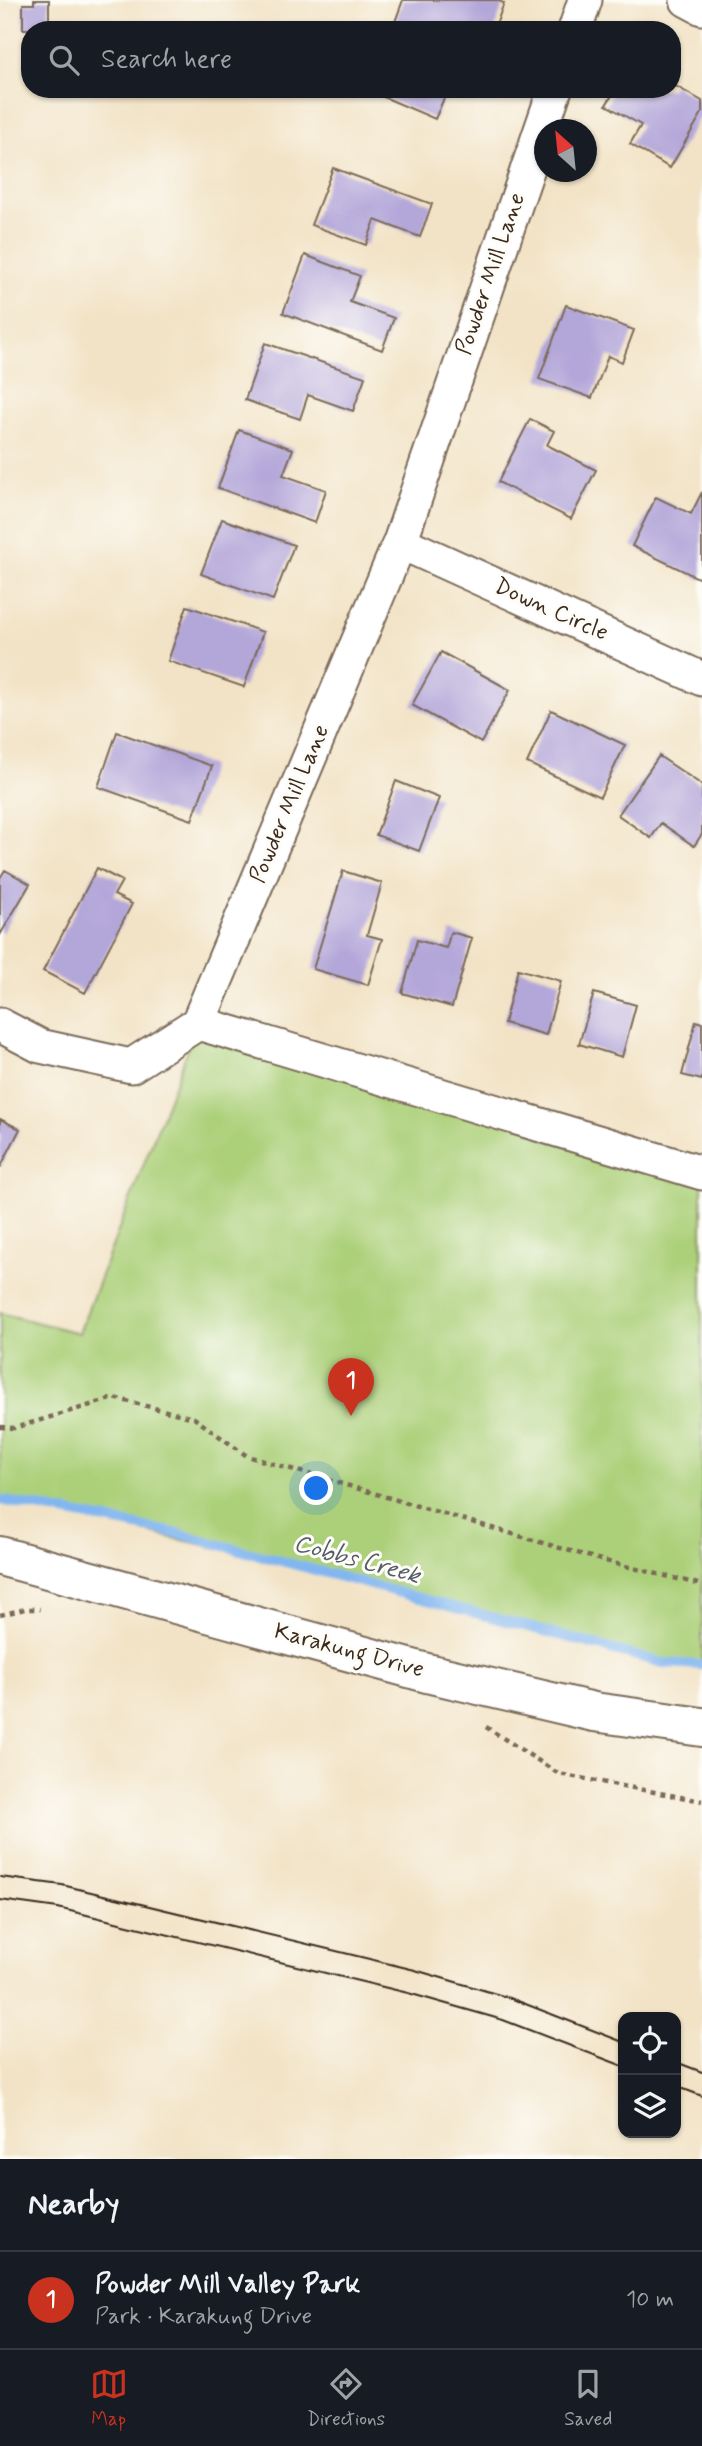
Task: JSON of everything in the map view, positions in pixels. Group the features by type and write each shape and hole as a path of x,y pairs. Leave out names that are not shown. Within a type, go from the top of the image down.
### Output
{"street":[{"path":"578,21 585,0"},
{"path":"687,0 702,8"},
{"name":"Powder Mill Lane","path":"198,1023 400,542 552,98"},
{"name":"Down Circle","path":"400,542 702,679"},
{"path":"0,1025 40,1046 131,1066 198,1023 702,1172"},
{"name":"Karakung Drive","path":"0,1556 427,1673 594,1712 702,1727"}],"path":[{"path":"0,1427 14,1428 114,1398 194,1418 247,1456 601,1560 702,1585"}],"green space":[{"path":"198,1023 702,1173 702,1665 663,1663 288,1564 0,1499 0,1313 79,1333"}],"building":[{"path":"34,0 49,0 49,21 23,21 23,4 34,4"},
{"path":"403,0 496,0 504,3 497,21 395,21"},
{"path":"681,89 702,101 702,113 670,168 630,144 641,125 606,105 610,98 681,98"},
{"path":"386,98 444,98 435,119"},
{"path":"333,168 432,204 420,237 375,220 366,245 311,225"},
{"path":"305,255 360,276 350,302 394,318 382,350 283,313"},
{"path":"566,305 634,330 622,362 608,356 592,398 539,379"},
{"path":"265,343 365,377 353,411 308,395 300,419 245,400"},
{"path":"530,419 554,431 547,445 596,470 571,519 498,482"},
{"path":"239,430 293,449 283,475 326,490 315,523 218,488"},
{"path":"702,492 702,580 632,546 656,497 691,514"},
{"path":"222,519 294,545 273,600 201,574"},
{"path":"187,606 263,632 244,687 168,661"},
{"path":"441,652 510,690 481,743 412,705"},
{"path":"551,710 625,745 600,797 527,763"},
{"path":"117,732 212,766 192,820 98,787"},
{"path":"659,756 702,785 702,834 694,846 661,823 651,838 618,815"},
{"path":"396,781 439,798 419,851 376,835"},
{"path":"97,868 122,881 114,895 132,904 85,993 43,971"},
{"path":"5,870 30,884 0,935 0,878"},
{"path":"343,871 382,883 367,935 382,939 368,985 313,969"},
{"path":"451,932 472,938 452,1007 402,993 417,940 446,948"},
{"path":"518,969 561,981 546,1035 504,1023"},
{"path":"594,993 636,1005 622,1057 579,1044"},
{"path":"696,1021 702,1023 702,1080 682,1075"},
{"path":"0,1119 20,1129 0,1168"}],"waterway":[{"name":"Cobbs Creek","path":"0,1500 180,1534 663,1663 702,1665"}],"tram line":[{"path":"0,1877 62,1885 415,1970 510,1998 618,2040"},
{"path":"0,1900 58,1908 408,1993 503,2020 618,2064"},
{"path":"681,2064 702,2072"},
{"path":"681,2088 702,2096"}],"place":[{"name":"Powder Mill Valley Park","path":"351,1416"}]}
